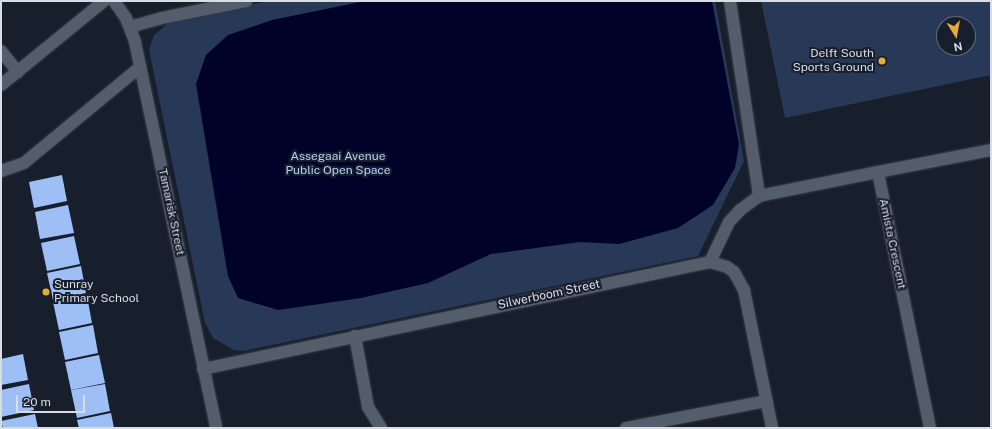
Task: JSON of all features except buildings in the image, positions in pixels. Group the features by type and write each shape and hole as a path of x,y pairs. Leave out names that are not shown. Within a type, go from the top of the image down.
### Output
{"street":[{"path":"1,85 104,1"},
{"name":"Tamarisk Street","path":"114,1 130,27 140,67 216,428"},
{"path":"130,27 246,1"},
{"path":"730,1 759,196"},
{"path":"1,51 18,72"},
{"path":"1,171 29,159 140,67"},
{"path":"710,262 729,222 740,210 759,196 991,150"},
{"name":"Amista Crescent","path":"878,172 930,428"},
{"name":"Silwerboom Street","path":"203,369 710,262 727,266 742,285 772,428"},
{"path":"356,336 368,407 382,428"},
{"path":"626,428 766,401"}],"green space":[{"name":"Assegaai Avenue Public Open Space","path":"268,1 715,1 744,161 698,256 243,351 234,350 213,338 205,323 149,50 154,35 171,21"},
{"name":"Delft South Sports Ground","path":"761,1 991,1 991,75 785,118"}],"shaded area":[{"name":"Assegaai Avenue Public Open Space","path":"365,1 712,1 739,144 735,168 713,205 678,228 619,244 580,242 491,254 428,283 361,298 278,310 238,298 228,276 196,84 206,55 228,35 272,20"}],"place":[{"name":"Delft South Sports Ground","path":"882,61"},
{"name":"Sunray Primary School","path":"46,292"}]}
